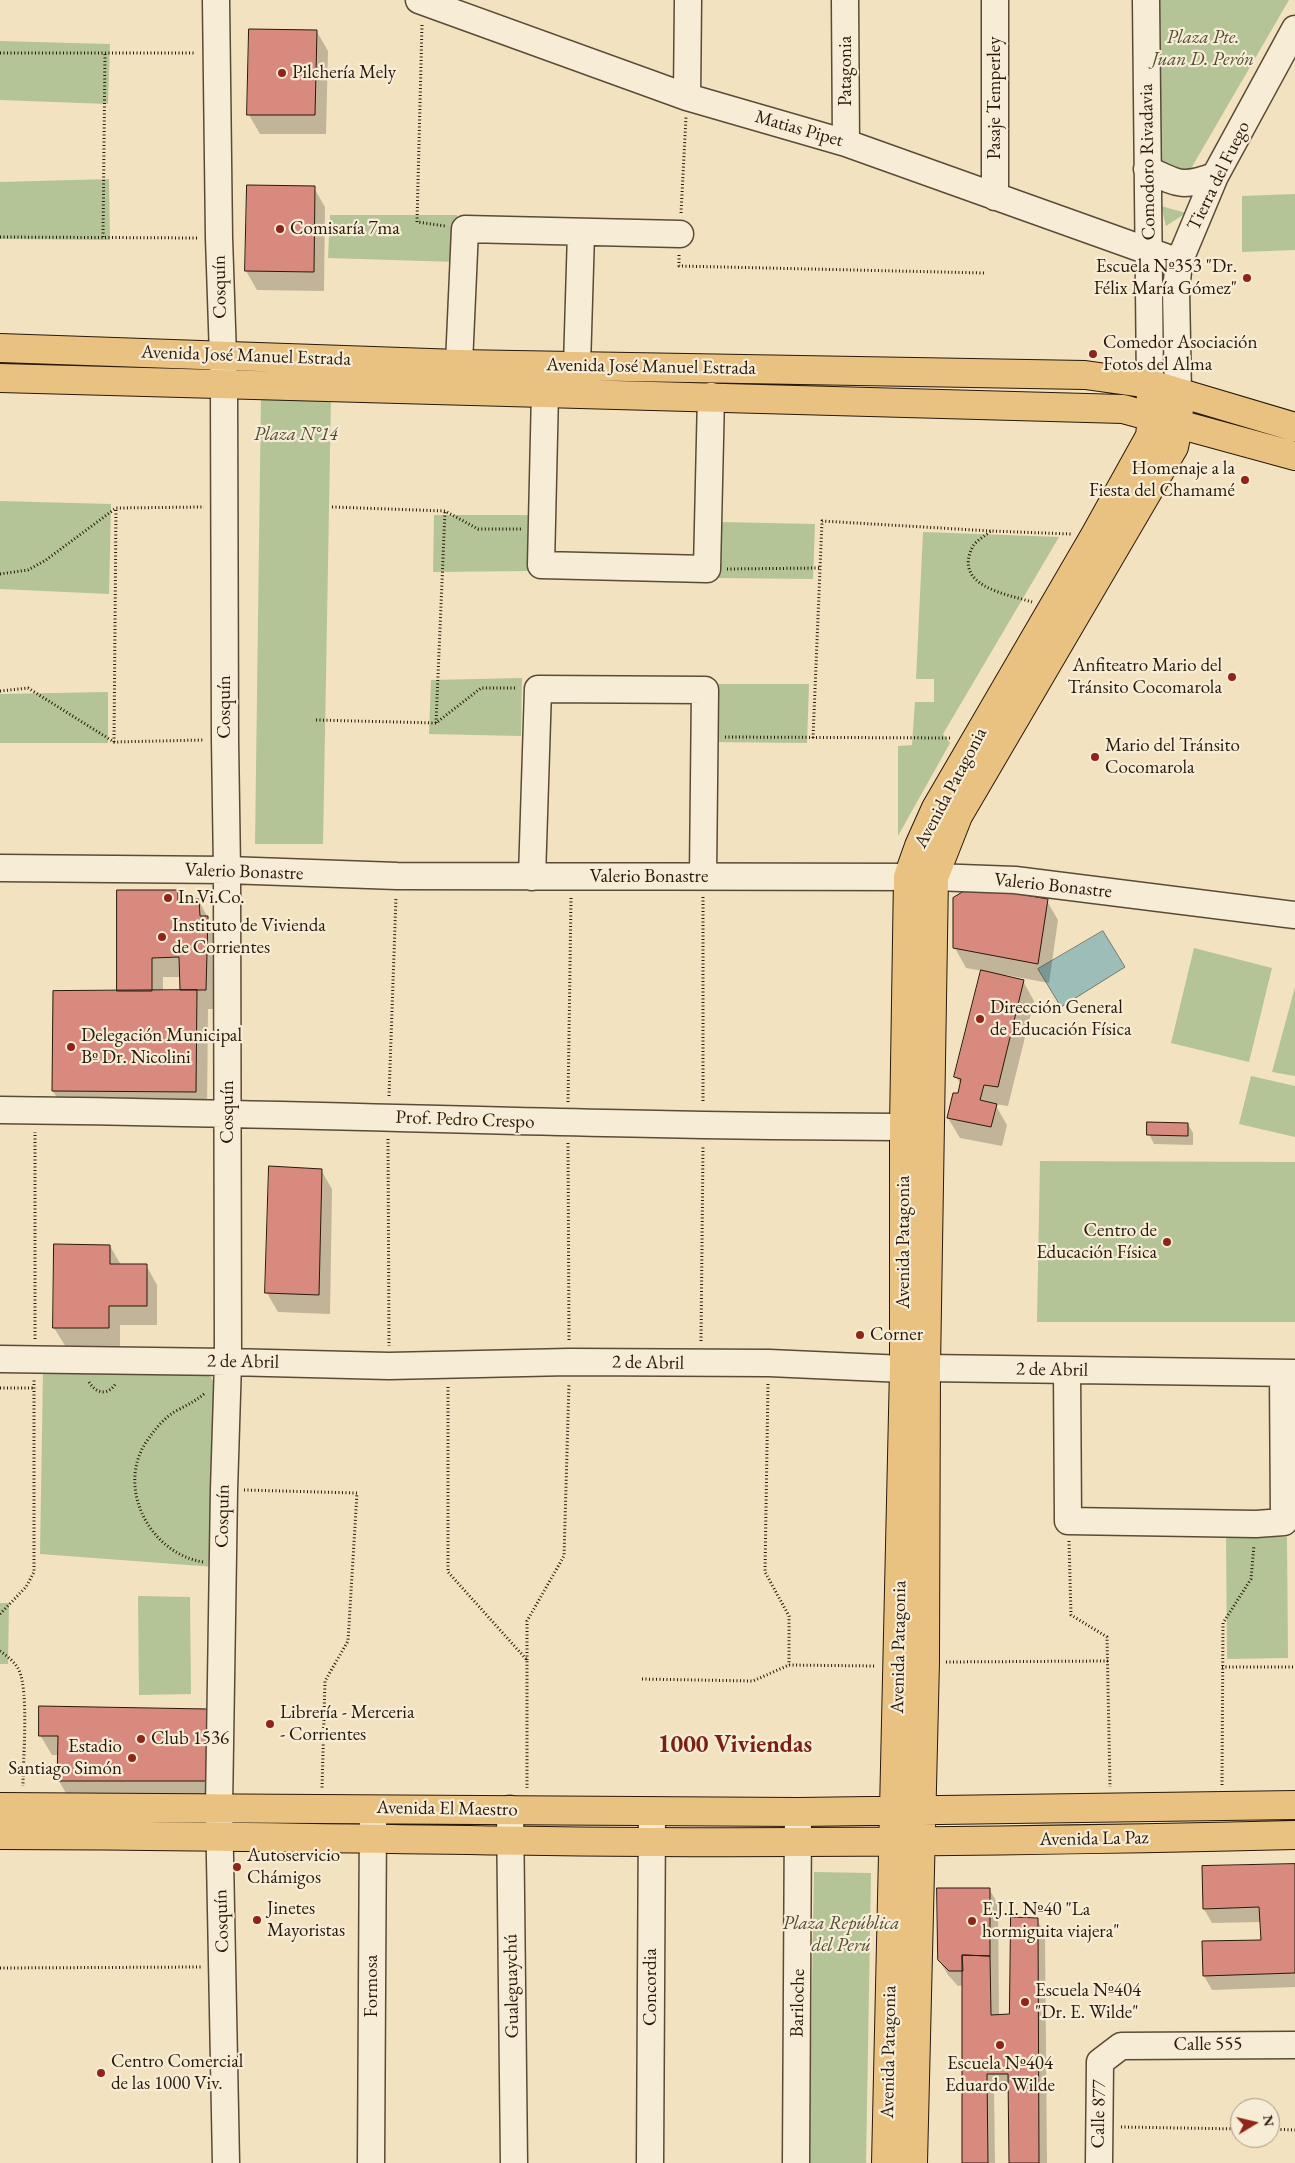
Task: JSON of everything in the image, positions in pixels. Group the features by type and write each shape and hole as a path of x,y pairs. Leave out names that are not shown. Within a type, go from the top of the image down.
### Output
{"main road":[{"name":"Avenida José Manuel Estrada","path":"0,348 458,364 1085,375 1150,384 1295,427"},
{"name":"Avenida José Manuel Estrada","path":"0,378 224,386 711,396 1123,409 1295,456"},
{"name":"Avenida Patagonia","path":"886,2163 906,1842 922,1810 925,1662 915,1369 921,877 918,846 936,808 1150,436 1152,416 1150,384"},
{"name":"Avenida Patagonia","path":"921,877 1174,447 1179,423 1178,393"},
{"name":"Avenida Patagonia","path":"913,2163 906,1842 895,1810 898,1666 915,1369"},
{"name":"Avenida El Maestro","path":"20,1796 219,1808 322,1807 798,1812 895,1810"},
{"name":"Avenida La Paz","path":"895,1810 1295,1805"},
{"name":"Avenida El Maestro","path":"0,1835 220,1835 652,1842 906,1842"},
{"name":"Avenida La Paz","path":"906,1842 1295,1835"}],"street":[{"name":"Cosquín","path":"216,0 219,238 224,386 227,870 228,1112 220,1362 224,1490 219,1808 226,2163"},
{"path":"687,97 688,0"},
{"name":"Patagonia","path":"846,0 846,143"},
{"name":"Pasaje Temperley","path":"995,0 995,197"},
{"name":"Comodoro Rivadavia","path":"1146,0 1150,384"},
{"name":"Matias Pipet","path":"421,1 687,97 846,143 1180,262"},
{"name":"Tierra del Fuego","path":"1178,393 1176,290 1180,262 1215,176 1295,29"},
{"path":"1147,169 1178,184 1193,184 1215,176"},
{"path":"458,364 465,229 680,234"},
{"path":"576,366 581,233"},
{"path":"545,392 541,565 707,569 711,396"},
{"path":"532,876 538,689 705,690 703,876"},
{"name":"Valerio Bonastre","path":"0,868 227,870 397,876 921,877 1015,880 1295,915"},
{"name":"Prof. Pedro Crespo","path":"0,1110 228,1112 568,1123 703,1123 917,1127"},
{"name":"2 de Abril","path":"0,1359 448,1366 569,1362 769,1363 915,1369 1289,1373"},
{"path":"1068,1371 1068,1521 1256,1524 1284,1522 1289,1373"},
{"name":"Formosa","path":"371,2163 373,1808"},
{"name":"Gualeguaychú","path":"514,2163 510,1840 519,1809"},
{"name":"Concordia","path":"650,2163 652,1811"},
{"name":"Bariloche","path":"796,2163 800,1841 798,1812"},
{"name":"Calle 555","path":"1121,2046 1295,2045"},
{"name":"Calle 877","path":"1099,2163 1100,2062 1121,2046"}],"path":[{"path":"421,1 417,222 465,229"},
{"path":"0,53 216,54"},
{"path":"103,237 105,53"},
{"path":"687,97 679,266 984,274"},
{"path":"0,237 219,238"},
{"path":"0,574 28,570 46,560 116,508 224,507"},
{"path":"114,742 116,508"},
{"path":"332,508 445,512 478,528 542,528"},
{"path":"436,723 445,512"},
{"path":"813,738 822,521 1094,535"},
{"path":"991,531 974,546 969,564 975,580 988,588 1052,607"},
{"path":"707,569 819,568"},
{"path":"0,691 28,688 114,742 225,740"},
{"path":"316,720 436,723 481,688 538,689"},
{"path":"704,736 977,738"},
{"path":"211,1563 185,1556 170,1548 155,1534 145,1522 135,1486 139,1455 148,1438 168,1417 194,1403 211,1385 220,1362"},
{"path":"519,1809 527,1660 527,1621 564,1556 569,1362"},
{"path":"769,1363 765,1572 790,1616 789,1665"},
{"path":"448,1366 448,1572 527,1660"},
{"path":"88,1377 90,1384 95,1390 102,1393 111,1390 116,1384 117,1377"},
{"path":"0,1388 34,1388"},
{"path":"224,1490 357,1493 348,1641 325,1681 322,1807"},
{"path":"1068,1521 1071,1615 1107,1637 1110,1808"},
{"path":"1222,1806 1223,1623 1252,1579 1256,1524"},
{"path":"0,1651 10,1658 18,1669 24,1688 20,1796"},
{"path":"925,1662 1108,1661"},
{"path":"642,1679 753,1681 789,1665 898,1666"},
{"path":"1222,1667 1295,1667"},
{"path":"0,1968 223,1967"},
{"path":"1099,2126 1230,2129"},
{"path":"1280,2130 1295,2130"}],"green space":[{"name":"Plaza Pte. Juan D. Perón","path":"1156,0 1289,0 1189,172 1151,170"},
{"path":"0,41 110,44 108,104 0,100"},
{"path":"109,179 110,240 0,239 0,182"},
{"path":"1295,194 1295,250 1242,252 1242,196"},
{"path":"1161,206 1186,213 1166,226"},
{"path":"330,215 457,215 456,262 328,258"},
{"name":"Plaza N°14","path":"261,394 331,396 323,844 255,844"},
{"path":"0,501 111,504 109,594 0,589"},
{"path":"434,515 529,515 530,571 433,572"},
{"path":"720,522 815,524 813,579 717,578"},
{"path":"923,532 1059,537 943,734 950,743 898,836 898,746 912,745 915,702 934,702 934,679 916,679"},
{"path":"522,678 521,736 429,734 431,680"},
{"path":"713,684 809,684 807,743 713,742"},
{"path":"108,692 108,743 0,743 0,694"},
{"path":"1194,948 1272,968 1249,1062 1171,1043"},
{"path":"1295,987 1295,1076 1272,1072"},
{"path":"1251,1076 1295,1086 1295,1137 1239,1124"},
{"name":"Centro de Educación Física","path":"1040,1161 1295,1162 1295,1322 1037,1322"},
{"path":"43,1371 199,1371 211,1377 217,1389 215,1567 40,1554"},
{"path":"1226,1537 1287,1537 1288,1658 1227,1659"},
{"path":"138,1596 190,1597 191,1694 139,1695"},
{"path":"0,1603 9,1603 8,1664 0,1664"},
{"name":"Plaza República del Perú","path":"814,1872 871,1873 866,2163 809,2163"}],"water":[{"path":"1103,931 1125,967 1061,1007 1038,969"}],"building":[{"name":"Pilchería Mely","path":"249,29 317,30 315,115 247,115"},
{"name":"Comisaría 7ma","path":"247,185 315,186 314,272 245,271"},
{"path":"973,886 1048,899 1038,964 953,948 953,898"},
{"name":"Instituto de Vivienda de Corrientes","path":"117,890 178,890 178,900 199,899 200,916 208,916 206,990 180,990 179,957 152,958 152,991 117,991"},
{"path":"981,970 1024,980 998,1087 984,1085 980,1100 997,1104 991,1127 947,1118 953,1093 958,1093 961,1079 954,1077"},
{"path":"197,990 196,1092 52,1091 53,991"},
{"path":"1147,1122 1188,1123 1188,1136 1147,1135"},
{"path":"269,1166 322,1169 319,1295 265,1293"},
{"path":"54,1244 110,1245 110,1264 147,1264 147,1306 109,1306 109,1328 53,1328"},
{"name":"Estadio Santiago Simón","path":"39,1706 207,1709 206,1781 57,1781 58,1736 39,1736"},
{"path":"1295,1864 1295,1973 1203,1976 1202,1941 1261,1940 1259,1907 1203,1909 1202,1866"},
{"path":"937,1888 990,1888 990,1956 962,1955 963,1971 949,1971 938,1960"},
{"name":"Escuela Nº404 Eduardo Wilde","path":"1011,1917 1038,1918 1039,2163 1009,2163 1008,2074 987,2074 988,2163 962,2163 962,1955 990,1956 991,2015 1009,2014"}],"place":[{"name":"Pilchería Mely","path":"282,73"},
{"name":"Comisaría 7ma","path":"280,229"},
{"name":"Escuela Nº353 \"Dr. Félix María Gómez\"","path":"1247,278"},
{"name":"Comedor Asociación Fotos del Alma","path":"1093,354"},
{"name":"Homenaje a la Fiesta del Chamamé","path":"1245,480"},
{"name":"Anfiteatro Mario del Tránsito Cocomarola","path":"1232,677"},
{"name":"Mario del Tránsito Cocomarola","path":"1095,757"},
{"name":"In.Vi.Co.","path":"168,898"},
{"name":"Instituto de Vivienda de Corrientes","path":"162,937"},
{"name":"Dirección General de Educación Física","path":"980,1019"},
{"name":"Delegación Municipal Bº Dr. Nicolini","path":"71,1047"},
{"name":"Centro de Educación Física","path":"1167,1242"},
{"name":"Corner","path":"860,1335"},
{"name":"Librería - Merceria - Corrientes","path":"270,1724"},
{"name":"Club 1536","path":"141,1739"},
{"name":"Estadio Santiago Simón","path":"132,1758"},
{"name":"Autoservicio Chámigos","path":"237,1867"},
{"name":"Jinetes Mayoristas","path":"257,1920"},
{"name":"E.J.I. Nº40 \"La hormiguita viajera\"","path":"972,1921"},
{"name":"Escuela Nº404 \"Dr. E. Wilde\"","path":"1025,2002"},
{"name":"Escuela Nº404 Eduardo Wilde","path":"1000,2045"},
{"name":"Centro Comercial de las 1000 Viv.","path":"101,2073"}],"district":[{"name":"1000 Viviendas","path":"735,1745"}]}
